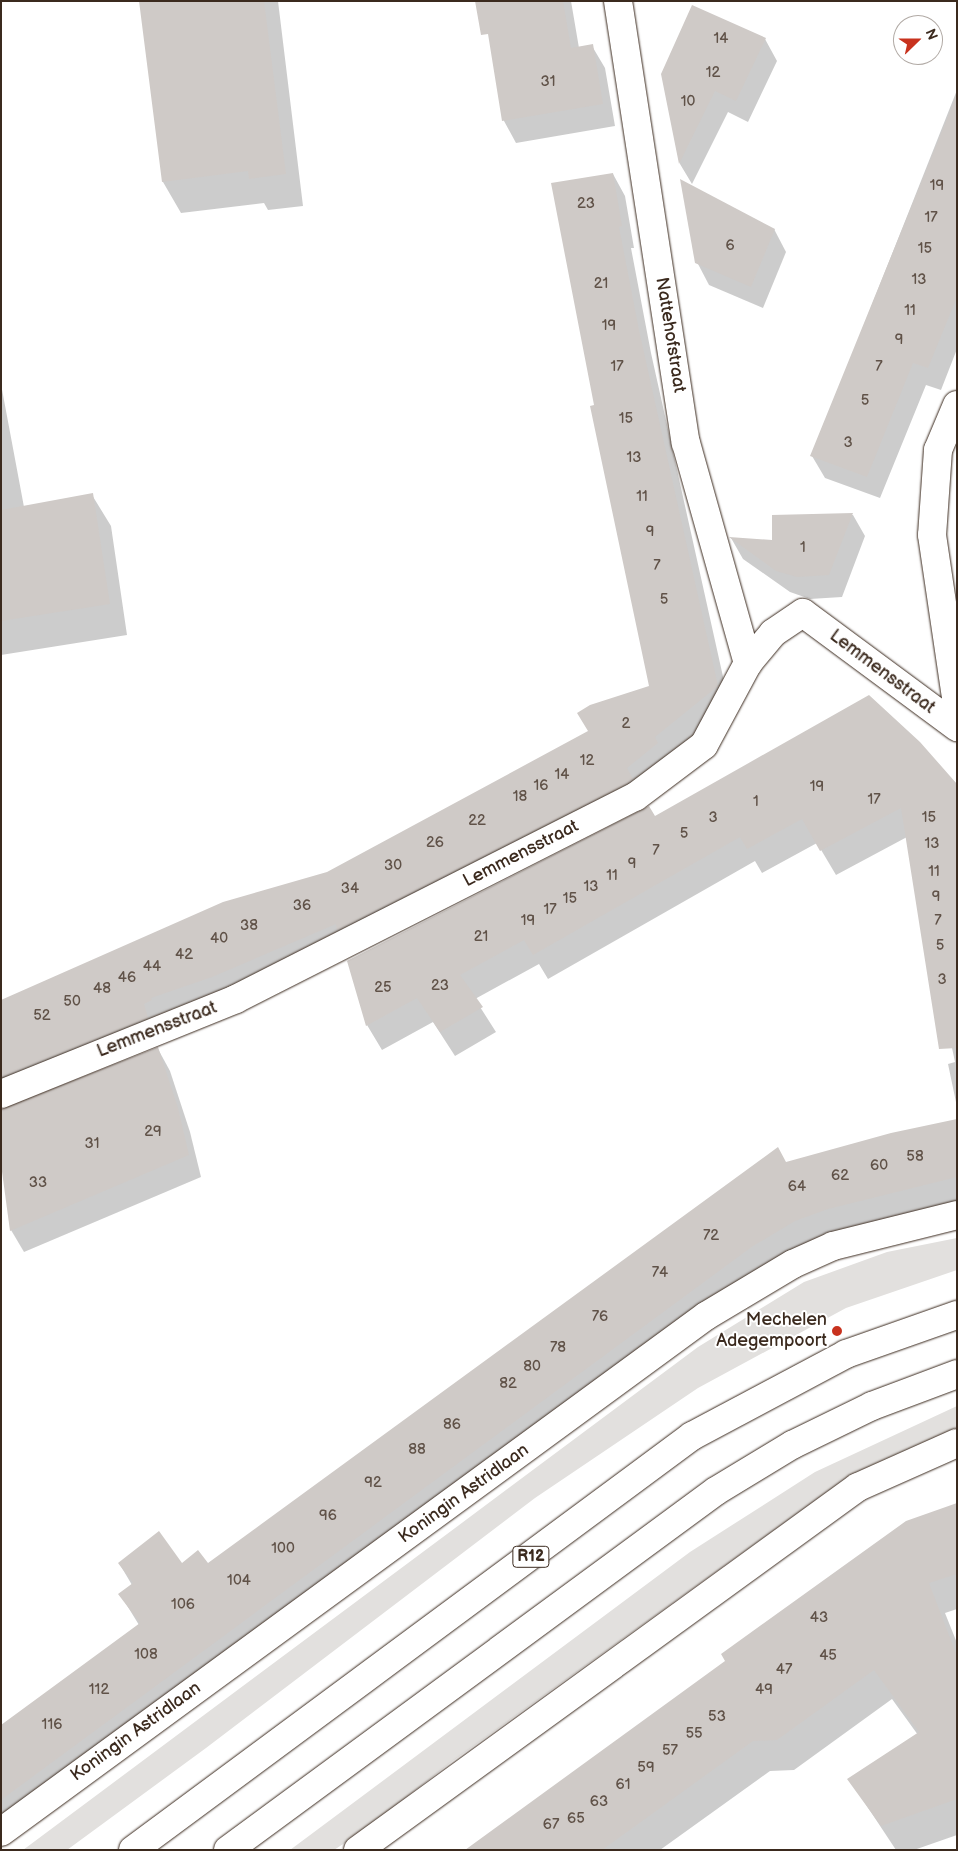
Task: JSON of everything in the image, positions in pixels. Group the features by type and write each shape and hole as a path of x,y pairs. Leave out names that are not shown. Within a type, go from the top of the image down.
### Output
{"street":[{"name":"Nattehofstraat","path":"618,1 686,443 748,662"},
{"path":"957,405 938,450 932,535 957,705"},
{"name":"Lemmensstraat","path":"1,1094 236,999 635,797 704,745 748,662 774,633 803,613 957,727"},
{"name":"Koningin Astridlaan","path":"1,1832 706,1316 793,1264 833,1246 957,1215"},
{"name":"R12","path":"134,1850 692,1436 846,1354 957,1315"},
{"path":"228,1850 716,1491 792,1445 863,1410 957,1374"},
{"path":"358,1850 858,1487 957,1443"}],"shaded area":[{"path":"957,1238 957,1270 846,1308 698,1388 535,1498 206,1748 67,1850 23,1850 698,1347 804,1282 887,1252"},
{"path":"957,1406 957,1431 848,1477 450,1763 363,1831 334,1850 290,1850 690,1552 815,1472"}],"building":[{"path":"139,1 264,1 286,174 249,179 248,171 162,182"},
{"path":"475,1 563,1 571,48 593,44 603,104 502,121 488,34 481,35"},
{"path":"692,5 766,38 736,101 715,91 679,164 661,74"},
{"path":"957,94 957,297 928,368 913,363 867,477 810,456"},
{"path":"613,173 622,226 619,227 639,330 718,686 655,737 658,743 627,768 633,779 627,784 337,930 336,924 212,977 151,998 152,1000 144,1004 148,1018 1,1077 1,1000 223,902 327,872 588,731 577,713 590,705 649,686 590,406 594,405 551,183"},
{"path":"680,179 775,229 751,287 695,263"},
{"path":"93,493 110,604 1,621 1,510"},
{"path":"853,513 829,575 797,577 776,571 729,537 772,540 772,515"},
{"path":"869,695 920,742 957,784 957,1048 939,1049 901,808 820,851 802,819 747,849 740,837 533,955 524,940 460,975 483,1007 440,1032 417,998 366,1026 347,961 649,806 655,816"},
{"path":"158,1047 178,1108 189,1155 10,1231 1,1164 1,1109"},
{"path":"957,1119 957,1177 828,1209 795,1221 753,1246 1,1800 1,1725 140,1623 118,1594 133,1583 118,1563 159,1531 182,1563 198,1550 208,1563 778,1147 786,1162 891,1133"},
{"path":"957,1503 957,1574 929,1583 957,1656 957,1799 881,1826 847,1779 919,1732 874,1670 777,1740 753,1741 602,1850 465,1850 725,1661 721,1654 906,1521"}],"place":[{"name":"Mechelen Adegempoort","path":"837,1331"}]}
